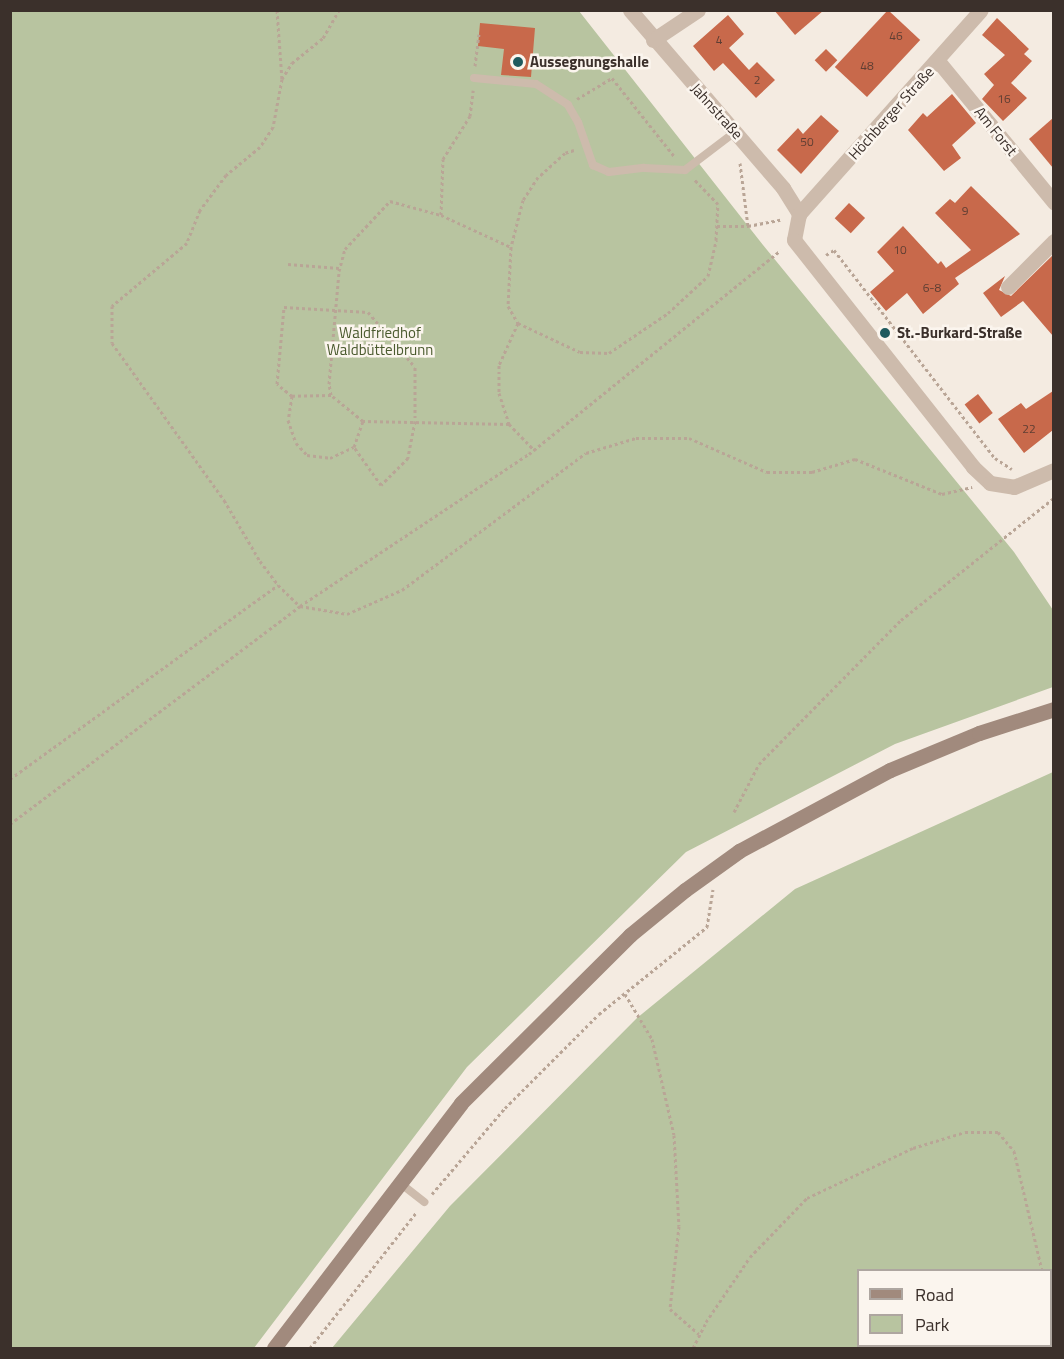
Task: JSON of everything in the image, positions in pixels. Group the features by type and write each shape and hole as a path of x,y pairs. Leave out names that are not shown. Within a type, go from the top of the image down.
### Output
{"main road":[{"path":"274,1348 461,1103 630,935 685,890 739,851 890,770 979,733 1053,709"}],"street":[{"name":"Jahnstraße","path":"630,10 653,40 783,188 799,214"},
{"path":"653,40 698,10"},
{"name":"Höchberger Straße","path":"799,214 938,61 981,10"},
{"name":"Am Forst","path":"938,61 1053,202"},
{"path":"799,214 794,240 990,483 1014,487 1053,470"},
{"path":"1008,287 1053,241"}],"lane":[{"path":"474,78 536,84 568,105 578,122 584,147 593,165 609,172 685,170 736,132"},
{"path":"400,1183 424,1202"}],"path":[{"path":"277,10 282,79 273,127 260,147 226,175 200,210 187,243 112,306 112,343 224,500 278,585 300,606 347,614 402,590 586,453 636,438 689,438 767,472 812,472 855,459 942,494 990,483"},
{"path":"282,79 292,63 323,38 339,10"},
{"path":"441,215 443,159 471,116 479,34"},
{"path":"568,105 612,78 685,170 717,204 717,226 708,276 668,313 609,353 580,352 518,323 508,306 511,247 523,200 538,177 565,153 584,147"},
{"path":"736,132 748,226"},
{"path":"331,395 339,268 345,249 390,201 441,215 511,247"},
{"path":"717,226 769,224"},
{"path":"10,824 300,606 534,450 794,240"},
{"path":"813,264 834,250 995,458 1028,481"},
{"path":"288,264 339,268"},
{"path":"354,447 381,485 408,458 415,421 416,367 368,312 284,307 278,384 292,396 331,395 363,421 415,421 509,424"},
{"path":"518,323 499,365 499,393 509,424 534,450"},
{"path":"292,396 288,420 296,443 307,455 330,458 354,447 363,421"},
{"path":"734,812 759,764 901,620 1053,498"},
{"path":"10,779 278,585"},
{"path":"310,1348 424,1202 505,1108 625,994 707,927 714,886"},
{"path":"625,994 652,1039 674,1135 678,1226 670,1309 700,1335"},
{"path":"693,1348 750,1257 807,1198 913,1148 965,1132 998,1132 1014,1151 1042,1269"}],"green space":[{"name":"Waldfriedhof Waldbüttelbrunn","path":"10,11 579,11 763,245 1014,552 1053,610 1053,687 895,744 686,852 467,1067 254,1348 11,1348"},
{"path":"1053,772 1053,1348 332,1348 450,1206 637,1018 795,889"}],"building":[{"path":"774,10 824,10 795,35"},
{"path":"888,10 920,40 867,97 835,67"},
{"path":"728,15 744,34 729,48 749,70 757,62 775,80 756,98 723,63 714,71 693,46"},
{"path":"997,18 1029,49 1024,54 1032,61 1011,83 1027,98 1003,121 982,99 994,85 984,74 1005,55 982,35"},
{"name":"Aussegnungshalle","path":"480,23 535,28 531,77 501,75 504,49 478,46"},
{"path":"826,49 837,60 826,72 815,60"},
{"path":"952,94 976,123 952,145 961,158 944,171 908,130 923,113 927,117"},
{"path":"821,115 839,131 801,174 777,150 798,128 803,134"},
{"path":"1053,118 1053,168 1029,139"},
{"path":"971,186 1020,234 955,278 959,284 923,314 907,293 886,311 870,292 894,271 877,252 903,226 938,264 941,261 946,268 971,250 935,213 950,199 955,203"},
{"path":"849,203 865,218 851,233 835,218"},
{"path":"1053,255 1053,336 1023,301 1001,317 983,293 1005,276 999,290 1011,296"},
{"path":"1053,391 1053,430 1024,453 998,419 1021,403 1026,409"},
{"path":"978,394 993,413 979,423 965,404"}],"place":[{"name":"Aussegnungshalle","path":"518,62"},
{"name":"St.-Burkard-Straße","path":"885,333"}]}
